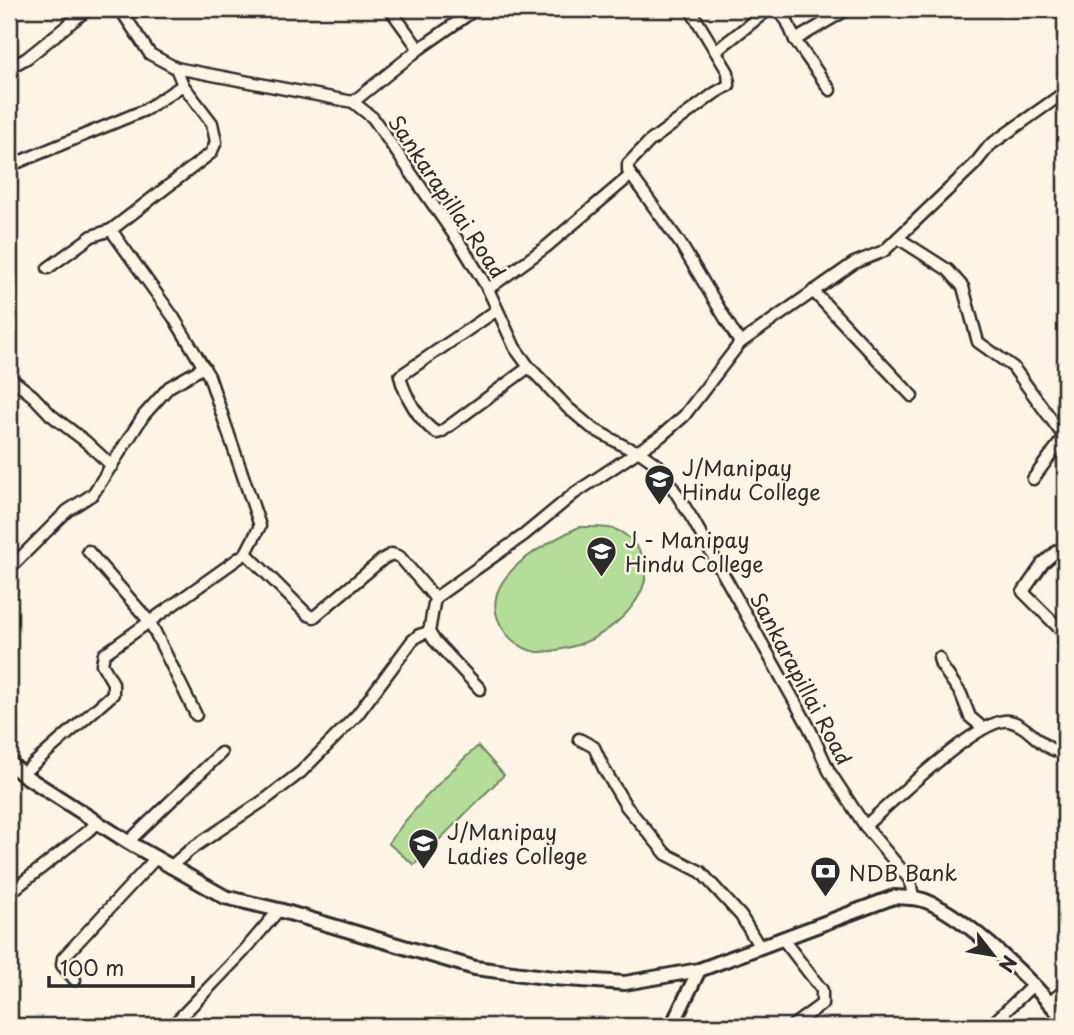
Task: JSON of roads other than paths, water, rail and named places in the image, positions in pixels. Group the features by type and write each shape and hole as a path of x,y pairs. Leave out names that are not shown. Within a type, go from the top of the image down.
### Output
{"main road":[{"path":"9,762 22,774 155,859 225,897 488,970 625,983 699,970 894,897 913,898 925,901 964,923 1034,985 1065,1021"},
{"path":"672,1026 699,970"}],"street":[{"path":"9,68 27,58 88,9"},
{"path":"120,9 150,54 176,68 353,102 419,49 476,9"},
{"path":"390,9 419,49"},
{"path":"691,9 728,72 729,85 649,142 628,164 628,171 680,243 740,343"},
{"path":"716,51 769,9"},
{"path":"778,9 787,21 795,40 830,90"},
{"path":"795,40 848,9"},
{"path":"48,268 92,236 111,230 211,153 216,142 212,123 183,85 176,68"},
{"path":"9,166 145,110 183,85"},
{"path":"480,689 433,640 429,632 435,598 524,535 575,493 661,436 684,416 740,343 854,263 884,251 974,165 990,145 1065,92"},
{"name":"Sankarapillai Road","path":"353,102 373,118 488,289 515,348 529,367 568,408 592,428 638,451 659,466 693,520 809,727 829,771 865,826 910,880 913,898"},
{"path":"488,289 546,247 632,175"},
{"path":"22,774 113,694 113,683 102,664 104,654 246,552 260,526 209,376 174,318 111,230"},
{"path":"898,238 948,270 963,287 978,342 1013,367 1065,438 1033,479"},
{"path":"813,291 912,396"},
{"path":"497,310 400,376 415,409 430,429 441,432 529,367"},
{"path":"9,569 67,511 93,494 144,415 169,387 204,367"},
{"path":"9,377 51,415 85,440 112,467"},
{"path":"1065,557 1058,550 1043,563 1023,592 1065,634"},
{"path":"88,551 150,622 196,715"},
{"path":"246,552 308,615 314,617 367,571 392,554 402,559 435,598"},
{"path":"170,867 191,849 301,772 357,715 412,641 429,632"},
{"path":"939,658 961,694 970,716 983,728"},
{"path":"865,826 962,741 983,728 1007,720 1060,752 1065,752"},
{"path":"579,739 594,747 626,806 666,854 701,872 741,916 759,946"},
{"path":"128,842 221,753"},
{"path":"9,900 12,891 99,823"},
{"path":"75,980 62,965 63,958 155,859"},
{"path":"178,1026 177,1021 279,910"},
{"path":"782,937 822,990 822,1004 792,1026"},
{"path":"990,1026 1034,985"},
{"path":"1050,1002 1065,990"}],"place":[{"name":"J/Manipay Hindu College","path":"659,506"},
{"name":"J - Manipay Hindu College","path":"602,578"},
{"name":"J/Manipay Ladies College","path":"424,870"},
{"name":"NDB Bank","path":"826,899"}]}
